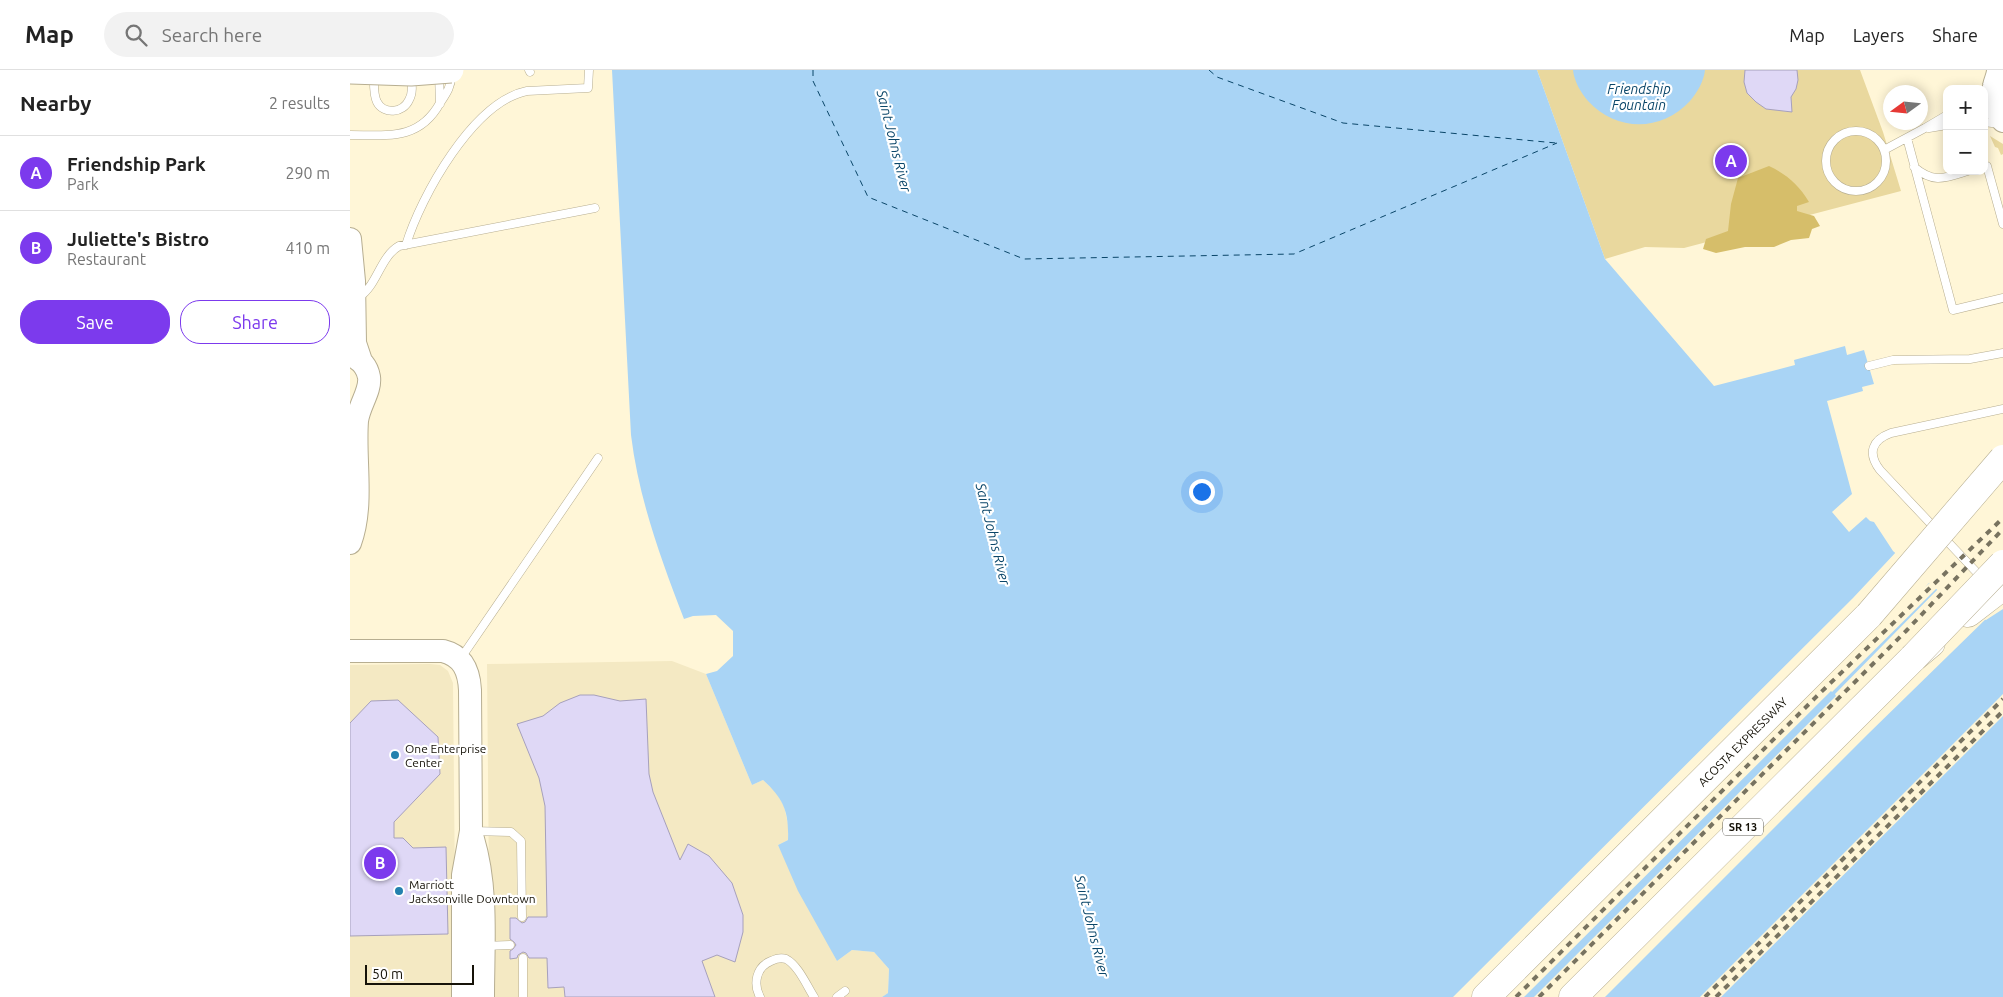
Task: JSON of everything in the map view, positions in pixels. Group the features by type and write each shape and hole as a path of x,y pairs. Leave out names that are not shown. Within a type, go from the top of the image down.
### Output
{"highway":[{"path":"1869,614 2003,459"},
{"name":"ACOSTA EXPRESSWAY","path":"1486,997 1869,614 2003,488"},
{"path":"1913,658 2003,564"},
{"name":"SR 13","path":"1573,997 1913,658 2003,586"}],"main road":[{"path":"350,71 411,73 451,70"}],"street":[{"path":"1996,78 1993,90 1994,104 2003,122"},
{"path":"350,239 355,299 356,358 367,370 369,380 368,390 356,403 356,522 350,543"},
{"path":"350,651 443,651 450,653 460,660 467,670 470,683 471,831 463,874 472,946 483,997"},
{"path":"463,997 472,946"}],"lane":[{"path":"374,70 376,100 382,107 393,111 403,108 408,102 412,91 411,70"},
{"path":"439,70 440,104"},
{"path":"350,135 408,132 427,121 440,104 451,84 451,70"},
{"path":"406,245 417,214 432,183 451,155 481,121 503,102 527,90 588,88 589,70"},
{"path":"1928,126 1943,117"},
{"path":"1988,122 2003,122"},
{"path":"1928,128 1943,126"},
{"path":"1884,150 1921,130"},
{"path":"1861,131 1871,135 1884,150 1886,159 1885,169 1881,178 1866,189 1856,191 1839,185 1832,178 1828,169 1829,150 1834,141 1842,135 1861,131"},
{"path":"1906,138 1953,310 2003,298"},
{"path":"1914,167 1928,177 1939,179 1954,175"},
{"path":"1988,170 2003,224"},
{"path":"355,299 366,291 391,252 399,246 595,208"},
{"path":"1869,366 1893,360 1970,359 2003,353"},
{"path":"2003,409 1885,435 1876,441 1873,453 1880,470 1991,588 2003,578"},
{"path":"460,660 598,458"},
{"path":"471,831 511,832 521,841 522,918"},
{"path":"472,946 510,945"},
{"path":"522,958 523,997"},
{"path":"760,997 756,980 759,971 765,963 777,959 786,959 795,967 814,997"},
{"path":"837,997 845,991"}],"shaded area":[{"path":"1537,70 1860,70 1883,132 1901,191 1684,248 1645,247 1605,259"},
{"path":"1990,136 2003,144 2003,154 2001,155 1998,148 1995,147"},
{"path":"1769,166 1786,176 1801,190 1809,202 1797,206 1797,211 1814,216 1820,226 1812,229 1809,238 1791,240 1774,247 1745,247 1716,253 1703,249 1706,239 1728,231 1731,204 1738,178"},
{"path":"672,661 706,674 752,785 763,780 776,792 784,806 788,824 788,840 778,845 837,961 852,950 874,952 889,969 888,993 882,997 490,997 487,664"},
{"path":"350,665 440,665 448,671 453,683 456,997 350,997"}],"water":[{"name":"Saint Johns River","path":"612,70 1537,70 1605,259 1714,386 1795,365 1794,360 1845,346 1847,355 1864,350 1874,384 1862,387 1863,391 1827,401 1852,494 1832,512 1849,532 1866,517 1874,522 1893,551 1950,601 1986,620 2003,609 2003,997 882,997 888,993 889,969 874,952 852,950 837,961 798,891 778,845 788,840 784,807 776,793 763,780 752,785 706,674 717,671 733,656 733,631 716,615 693,616 684,619 645,506 631,435"},
{"name":"Friendship Fountain","path":"1573,70 1705,70 1702,83 1695,94 1678,111 1653,123 1639,124 1625,123 1600,111 1583,94 1576,83"}],"pier":[{"path":"1897,551 1931,581 1925,587 1932,581 1938,587 1524,997 1453,997 1853,598"},
{"path":"1939,588 1952,599 1986,617 1992,613 1605,997 1534,997 1836,696 1835,694"},
{"path":"2003,694 2003,716 1721,997 1700,997"}],"building":[{"path":"1745,70 1797,70 1798,80 1796,89 1791,97 1792,112 1766,109 1756,102 1747,93 1744,82"},
{"path":"580,695 594,695 620,701 646,699 649,774 653,792 680,860 688,844 709,856 732,883 743,915 743,932 735,962 717,955 702,961 715,997 565,997 564,987 548,988 547,958 529,958 523,952 517,958 510,959 510,951 516,945 510,939 510,918 516,918 522,923 528,917 547,917 545,806 539,778 517,724 543,716 560,703"},
{"path":"398,700 438,737 440,774 394,822 394,838 403,838 413,848 446,847 448,934 350,936 350,723 371,701"}],"ferry route":[{"path":"813,70 813,81 868,197 1024,259 1294,254 1557,143"},
{"path":"1209,70 1217,77 1343,123 1556,143"}],"railway":[{"path":"1516,997 1819,694 2003,518"},
{"path":"1539,997 1906,631 2003,529"},
{"path":"1705,997 2003,699"},
{"path":"1716,997 2003,711"}],"place":[{"name":"Friendship Park","path":"1731,161"},
{"name":"One Enterprise Center","path":"395,755"},
{"name":"Juliette's Bistro","path":"380,863"},
{"name":"Marriott Jacksonville Downtown","path":"399,891"}]}
